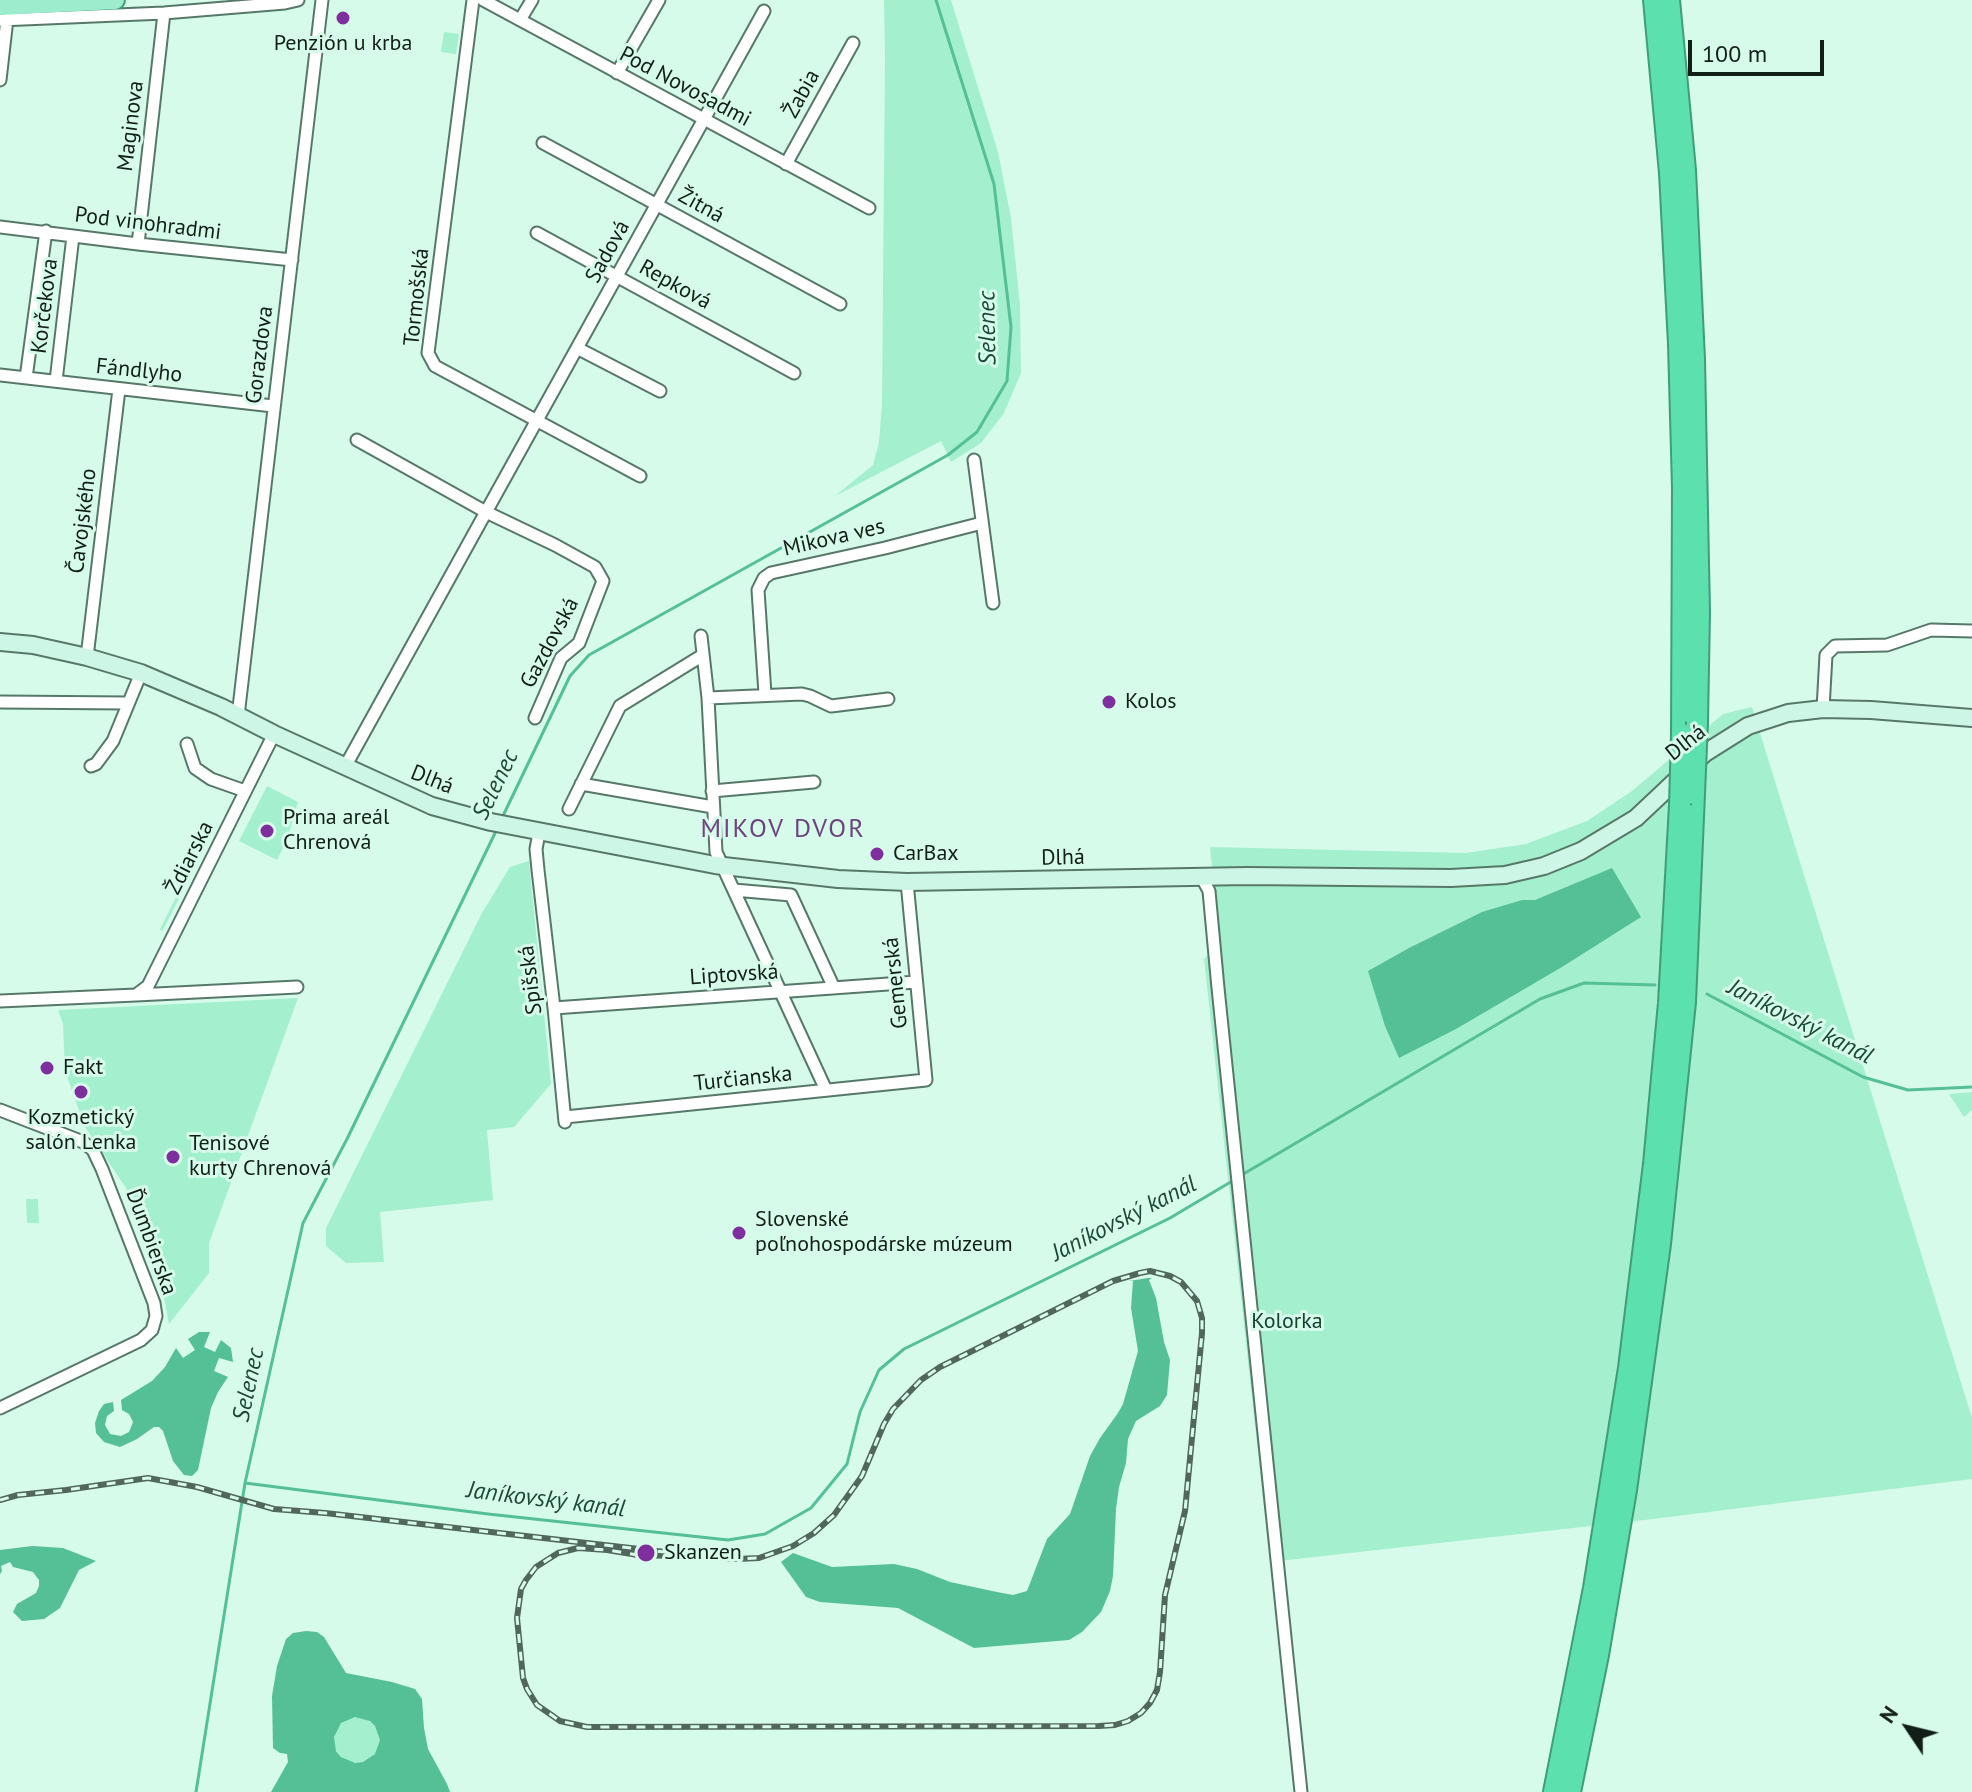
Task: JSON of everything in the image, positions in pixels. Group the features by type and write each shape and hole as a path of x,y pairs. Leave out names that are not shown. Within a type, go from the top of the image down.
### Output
{"highway":[{"path":"1654,0 1670,173 1679,344 1689,728"},
{"path":"1570,1792 1626,1490 1660,1244 1685,1002 1687,800 1698,518 1685,170 1669,0"},
{"path":"1554,1792 1594,1588 1629,1368 1652,1177 1687,800"}],"main road":[{"path":"2,15 115,0"}],"street":[{"path":"0,80 2,15 164,13 298,0"},
{"name":"Gorazdova","path":"238,716 322,0"},
{"name":"Tormošská","path":"473,0 428,353 435,366 640,476"},
{"name":"Pod Novosadmi","path":"483,0 869,208"},
{"path":"520,20 532,0"},
{"path":"617,73 659,0"},
{"name":"Sadová","path":"346,765 764,11"},
{"name":"Maginova","path":"138,244 164,13"},
{"name":"Žabia","path":"786,164 853,43"},
{"name":"Žitná","path":"543,143 840,304"},
{"name":"Pod vinohradmi","path":"0,227 292,260"},
{"name":"Korčekova","path":"26,378 46,231"},
{"name":"Repková","path":"537,233 794,373"},
{"name":"Korčekova","path":"56,381 73,236"},
{"path":"577,348 660,391"},
{"name":"Fándlyho","path":"0,375 273,406"},
{"name":"Čavojského","path":"87,657 119,389"},
{"path":"357,440 486,512"},
{"path":"974,460 993,603"},
{"name":"Gazdovská","path":"486,512 595,567 603,581 579,643 561,658 535,718"},
{"name":"Mikova ves","path":"765,694 758,602 758,590 764,578 771,573 982,523"},
{"path":"1823,709 1826,655 1835,646 1887,645 1931,630 1972,631"},
{"path":"701,636 708,698 716,852 826,1090"},
{"name":"Dlhá","path":"0,642 33,645 141,673 432,806 499,824 723,866 838,879 907,882 1505,875 1544,866 1581,851 1636,818 1705,753 1748,726 1788,713 1823,709 1972,718"},
{"path":"569,809 620,706 703,655"},
{"path":"91,766 96,764 113,741 141,673"},
{"path":"708,698 802,694 831,706 888,699"},
{"path":"0,702 128,703"},
{"name":"Ždiarska","path":"136,995 148,986 274,734"},
{"path":"187,744 195,768 211,779 245,791"},
{"path":"712,791 814,782"},
{"path":"581,784 713,807"},
{"name":"Spišská","path":"539,833 536,849 565,1120"},
{"path":"1202,878 1209,891 1301,1792"},
{"name":"Gemerská","path":"907,882 926,1080"},
{"path":"734,890 791,895 834,988"},
{"name":"Liptovská","path":"554,1008 916,982"},
{"path":"0,1001 297,987"},
{"name":"Turčianska","path":"565,1120 926,1080"},
{"name":"Ďumbierska","path":"0,1110 83,1142 93,1150 154,1303 156,1316 152,1330 141,1340 0,1408"}],"green space":[{"path":"884,0 951,0 998,152 1011,218 1020,305 1021,373 1004,413 981,443 951,462 941,441 835,496 873,465 879,442 882,404"},
{"path":"444,32 459,34 456,54 441,52"},
{"name":"Kolorka","path":"1752,707 1972,1418 1972,1479 1270,1562 1204,959 1220,943 1210,847 1466,853 1526,844 1587,821 1632,791 1723,714"},
{"name":"Prima areál Chrenová","path":"267,786 298,802 287,840 277,860 239,841"},
{"path":"212,833 161,931 160,929"},
{"path":"529,861 551,1084 514,1127 487,1130 493,1200 380,1212 384,1262 346,1263 326,1246 326,1228 482,913 510,867"},
{"name":"Tenisové kurty Chrenová","path":"298,998 209,1243 209,1273 169,1324 154,1245 126,1188 85,1127 65,1071 63,1024 58,1010"},
{"path":"1972,1092 1972,1110 1964,1117 1949,1094"},
{"path":"26,1199 38,1199 39,1223 27,1223"},
{"path":"357,1717 373,1724 380,1740 373,1756 357,1763 341,1756 334,1740 341,1724"}],"shaded area":[{"path":"1612,868 1641,917 1456,1029 1399,1058 1385,1026 1368,971 1482,912 1522,900 1535,900"},
{"path":"1152,1278 1149,1280 1170,1360 1167,1395 1160,1406 1136,1421 1128,1439 1116,1509 1110,1591 1101,1612 1082,1632 1069,1640 974,1648 898,1608 820,1602 806,1597 781,1562 793,1553 832,1567 894,1564 950,1582 997,1592 1013,1595 1027,1591 1047,1539 1070,1514 1090,1456 1123,1404 1138,1351 1131,1308 1133,1281 1129,1281"},
{"path":"199,1332 210,1332 204,1347 215,1352 221,1340 231,1348 233,1362 219,1358 214,1371 228,1377 211,1408 198,1470 192,1476 184,1475 173,1461 159,1427 120,1447 104,1442 96,1433 95,1423 104,1404 113,1402 114,1411 107,1416 105,1425 110,1434 121,1436 129,1432 133,1422 129,1414 122,1410 121,1400 152,1381 176,1348 183,1358 195,1350 188,1339"},
{"path":"32,1546 63,1548 96,1561 79,1570 60,1608 44,1619 22,1621 13,1612 17,1604 36,1593 39,1580 33,1572 13,1567 10,1562 1,1566 0,1574 0,1550"},
{"path":"317,1632 324,1637 346,1673 415,1689 422,1699 428,1749 450,1792 271,1792 288,1762 287,1754 273,1748 272,1696 286,1639 293,1633","holes":["355,1717 370,1721 380,1740 375,1754 355,1763 341,1757 336,1751 334,1737 341,1723"]}],"waterway":[{"name":"Selenec","path":"502,818 570,676 589,655 948,455 977,432 1007,381 1011,327 994,184 936,0"},
{"name":"Selenec","path":"196,1792 245,1483 303,1223 497,829"},
{"name":"Janíkovský kanál","path":"1240,1176 1540,999 1584,983 1655,985"},
{"name":"Janíkovský kanál","path":"1707,994 1863,1077 1908,1090 1972,1087"},
{"name":"Janíkovský kanál","path":"245,1483 728,1540 765,1534 811,1508 847,1464 860,1412 879,1370 904,1349 1170,1218 1234,1180"}],"railway":[{"path":"0,1500 148,1478 197,1487 274,1509 709,1557 759,1558 793,1546 834,1515 862,1476 893,1409 921,1380 940,1367 1113,1281 1140,1273 1150,1271 1170,1276 1181,1282 1197,1301 1202,1333 1185,1511 1165,1595 1160,1672 1157,1690 1150,1703 1128,1721 1099,1726 587,1727 560,1721 537,1705 523,1678 517,1618 521,1589 536,1567 558,1553 578,1548 638,1555 709,1557"}],"place":[{"name":"Penzión u krba","path":"343,18"},
{"name":"Kolos","path":"1109,702"},
{"name":"Prima areál Chrenová","path":"267,831"},
{"name":"CarBax","path":"877,854"},
{"name":"Fakt","path":"47,1068"},
{"name":"Kozmetický salón Lenka","path":"81,1092"},
{"name":"Tenisové kurty Chrenová","path":"173,1157"},
{"name":"Slovenské poľnohospodárske múzeum","path":"739,1233"},
{"name":"Skanzen","path":"646,1553"}],"district":[{"name":"MIKOV DVOR","path":"783,830"}]}
